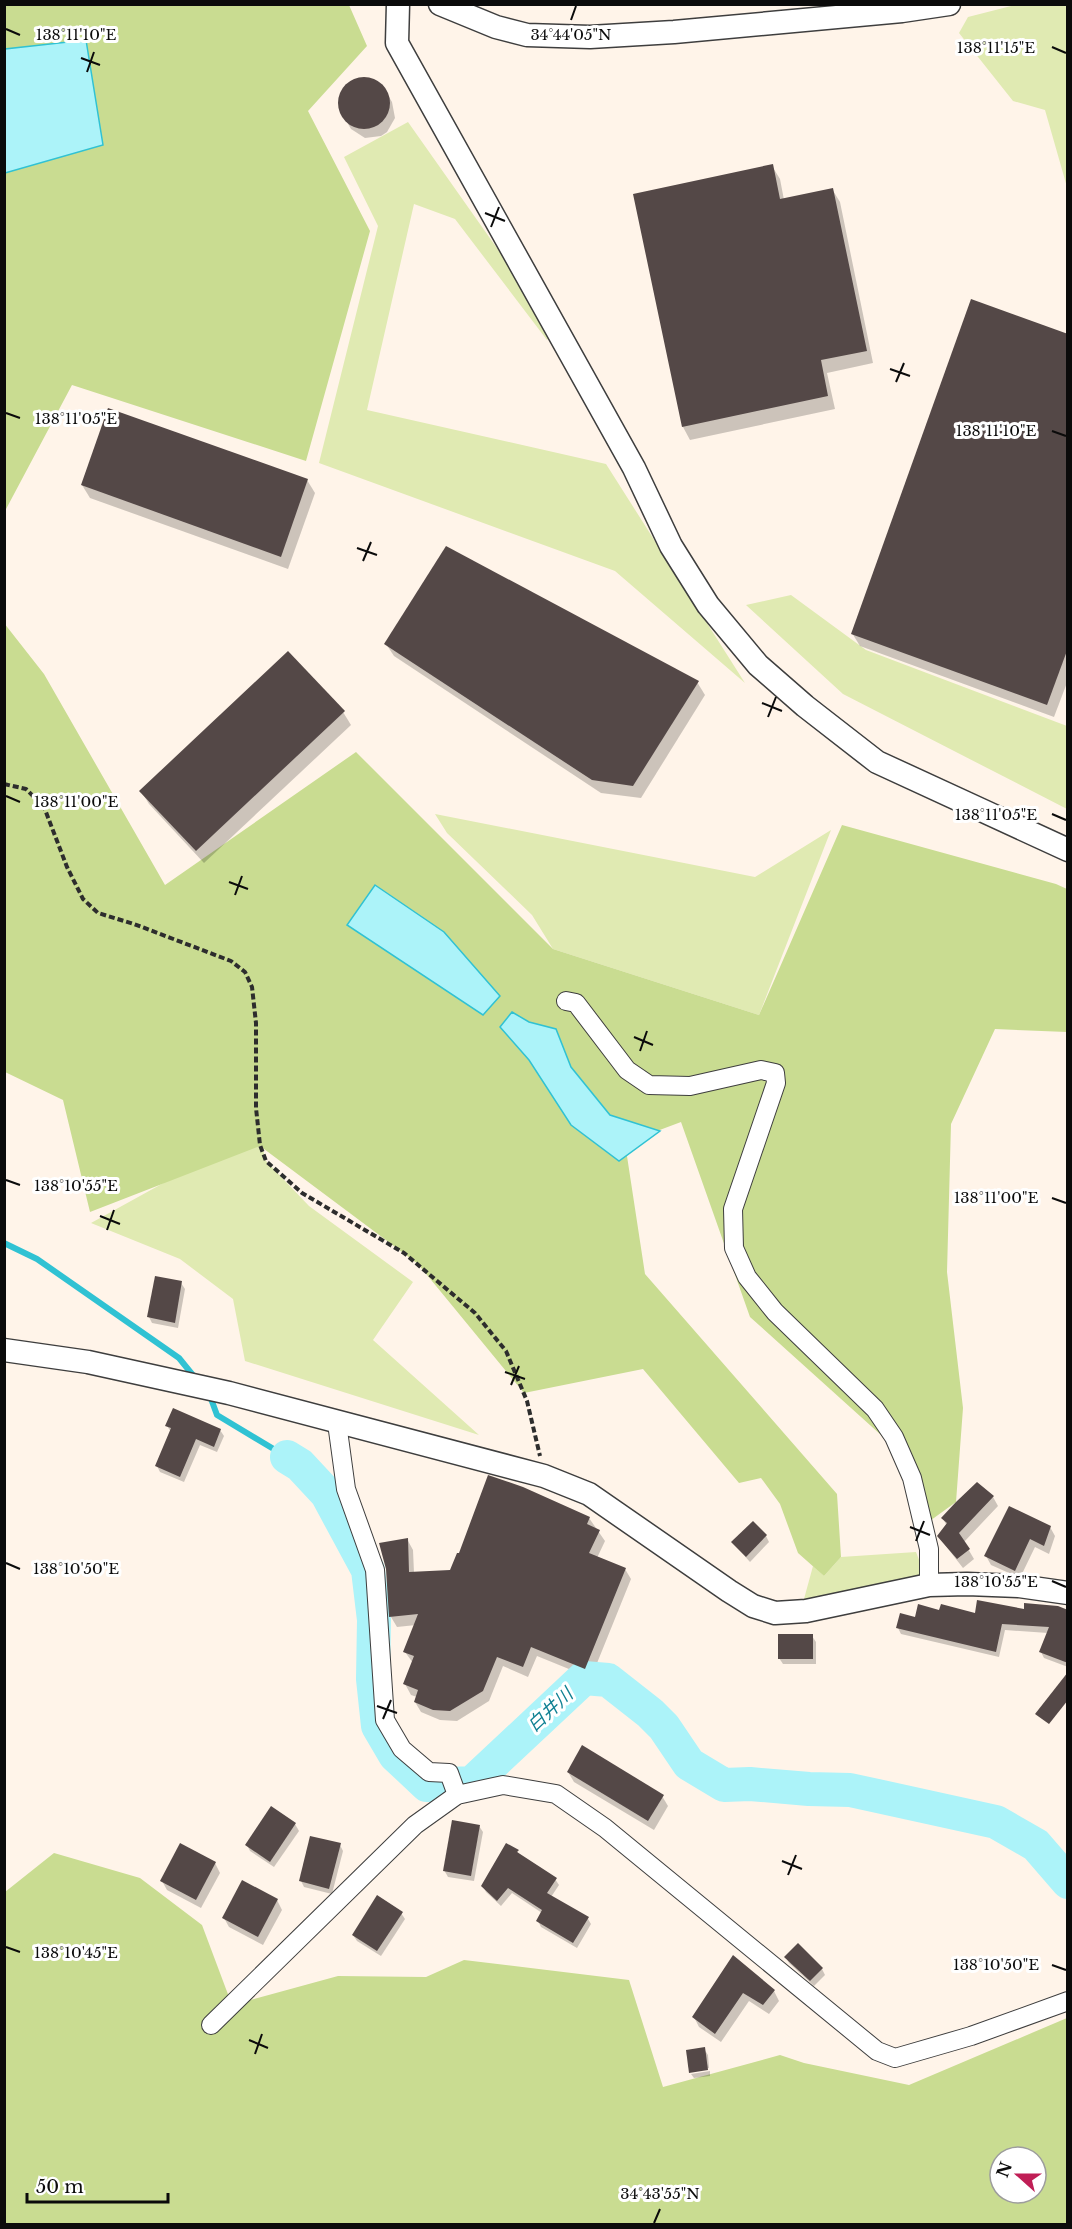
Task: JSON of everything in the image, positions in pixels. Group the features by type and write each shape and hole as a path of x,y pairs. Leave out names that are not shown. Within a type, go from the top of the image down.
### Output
{"street":[{"path":"398,4 397,43 634,468 670,546 708,605 758,665 805,706 877,762 1068,850"},
{"path":"440,4 496,27 527,35 590,37 879,14 949,4"},
{"path":"566,1001 576,1003 627,1070 649,1085 690,1086 761,1070 775,1073 776,1083 733,1209 734,1248 747,1277 775,1312 875,1409 894,1437 912,1478 929,1549 929,1585"},
{"path":"4,1350 88,1362 229,1393 544,1476 589,1494 675,1556 729,1591 753,1606 775,1613 806,1611 929,1585 1019,1586 1068,1593"},
{"path":"337,1423 346,1489 375,1570 385,1720 402,1749 429,1772 449,1773 458,1795"},
{"path":"211,2025 415,1825 458,1795 503,1785 556,1794 605,1828 877,2051 895,2058 970,2036 1068,2001"}],"path":[{"path":"4,784 26,789 44,807 77,888 83,899 98,913 134,924 231,961 245,972 252,987 256,1023 256,1108 260,1145 266,1161 302,1193 404,1253 475,1313 506,1351 515,1372 527,1401 544,1476"}],"green space":[{"path":"209,4 212,6 225,4 349,5 367,46 308,111 370,231 306,461 72,385 5,511 5,5"},
{"path":"1015,5 1067,5 1067,187 1045,110 1013,101 959,33 968,17"},
{"path":"408,122 554,329 547,340 455,219 414,204 367,410 606,464 745,683 615,571 319,463 378,226 344,157"},
{"path":"791,595 866,650 1067,726 1067,809 843,694 746,605"},
{"path":"4,623 44,674 165,885 356,752 553,949 759,1015 842,825 1067,889 1067,1032 995,1029 951,1124 947,1272 963,1408 956,1502 927,1523 912,1478 881,1435 750,1317 681,1122 625,1143 645,1274 837,1494 841,1557 824,1576 798,1553 780,1504 761,1478 739,1483 643,1369 524,1393 418,1264 260,1146 90,1212 63,1100 5,1072"},
{"path":"435,814 755,877 831,830 759,1015 553,949 532,915 447,833"},
{"path":"258,1131 266,1161 309,1206 413,1282 373,1340 479,1435 245,1361 233,1299 180,1259 91,1223"},
{"path":"916,1552 925,1575 804,1599 813,1566 824,1576 841,1557"},
{"path":"54,1853 140,1878 202,1925 232,2005 338,1976 426,1977 464,1960 629,1980 663,2087 780,2055 804,2063 909,2085 1067,2018 1067,2224 5,2224 5,1892"}],"water":[{"path":"86,40 103,145 5,173 5,49"},
{"path":"375,885 444,932 500,996 483,1015 347,925"},
{"path":"512,1012 529,1022 556,1029 571,1067 610,1115 660,1131 619,1161 571,1125 529,1060 500,1027"}],"building":[{"path":"364,77 374,79 382,85 388,93 390,103 388,113 382,121 374,127 364,129 354,127 346,121 340,113 338,103 340,93 346,85 354,79"},
{"path":"773,164 780,199 833,188 867,351 821,360 828,396 682,427 633,194"},
{"path":"971,299 1068,334 1068,648 1047,705 851,634"},
{"path":"108,408 308,479 281,557 81,485"},
{"path":"446,546 699,681 633,786 592,780 384,644"},
{"path":"288,651 345,711 196,851 139,791"},
{"path":"155,1276 182,1281 175,1323 147,1317"},
{"path":"173,1408 221,1429 214,1447 196,1439 180,1477 155,1466 171,1428 165,1426"},
{"path":"488,1475 523,1487 590,1517 587,1524 600,1530 589,1553 626,1568 585,1669 531,1647 523,1667 497,1657 483,1691 450,1711 433,1710 414,1702 418,1690 403,1684 414,1656 403,1652 418,1614 389,1617 386,1569 379,1543 408,1538 409,1572 450,1570 459,1553"},
{"path":"977,1482 994,1496 959,1533 970,1549 957,1559 937,1536 947,1523 941,1518"},
{"path":"1009,1506 1051,1526 1044,1546 1030,1539 1015,1571 984,1556"},
{"path":"753,1521 767,1535 746,1557 731,1542"},
{"path":"977,1600 1024,1609 1024,1603 1058,1606 1068,1610 1068,1663 1039,1652 1049,1627 1002,1624 996,1652 896,1628 900,1613 915,1617 918,1604 939,1610 941,1604 975,1613"},
{"path":"778,1634 813,1634 813,1659 778,1659"},
{"path":"1068,1672 1068,1700 1049,1724 1035,1714"},
{"path":"582,1745 664,1795 648,1821 567,1772"},
{"path":"271,1806 296,1823 270,1862 245,1845"},
{"path":"452,1820 480,1825 471,1876 443,1871"},
{"path":"310,1836 341,1843 329,1889 299,1881"},
{"path":"180,1843 216,1862 196,1900 160,1881"},
{"path":"506,1843 557,1878 547,1893 589,1917 573,1943 536,1921 542,1910 508,1888 497,1901 481,1886"},
{"path":"242,1880 278,1899 258,1937 222,1918"},
{"path":"377,1895 403,1912 377,1951 352,1935"},
{"path":"798,1943 823,1968 810,1981 784,1957"},
{"path":"733,1955 775,1990 763,2005 743,1993 715,2034 692,2017"},
{"path":"705,2047 708,2070 689,2073 686,2050"}],"waterway":[{"path":"4,1243 37,1259 179,1358 196,1379"},
{"path":"210,1396 217,1415 287,1457"},
{"name":"白井川","path":"287,1457 300,1465 327,1494 368,1570 374,1620 373,1679 378,1726 395,1755 427,1785 472,1783 584,1678 608,1680 664,1727 689,1764 724,1785 750,1784 850,1790 996,1822 1036,1845 1068,1882"}]}
